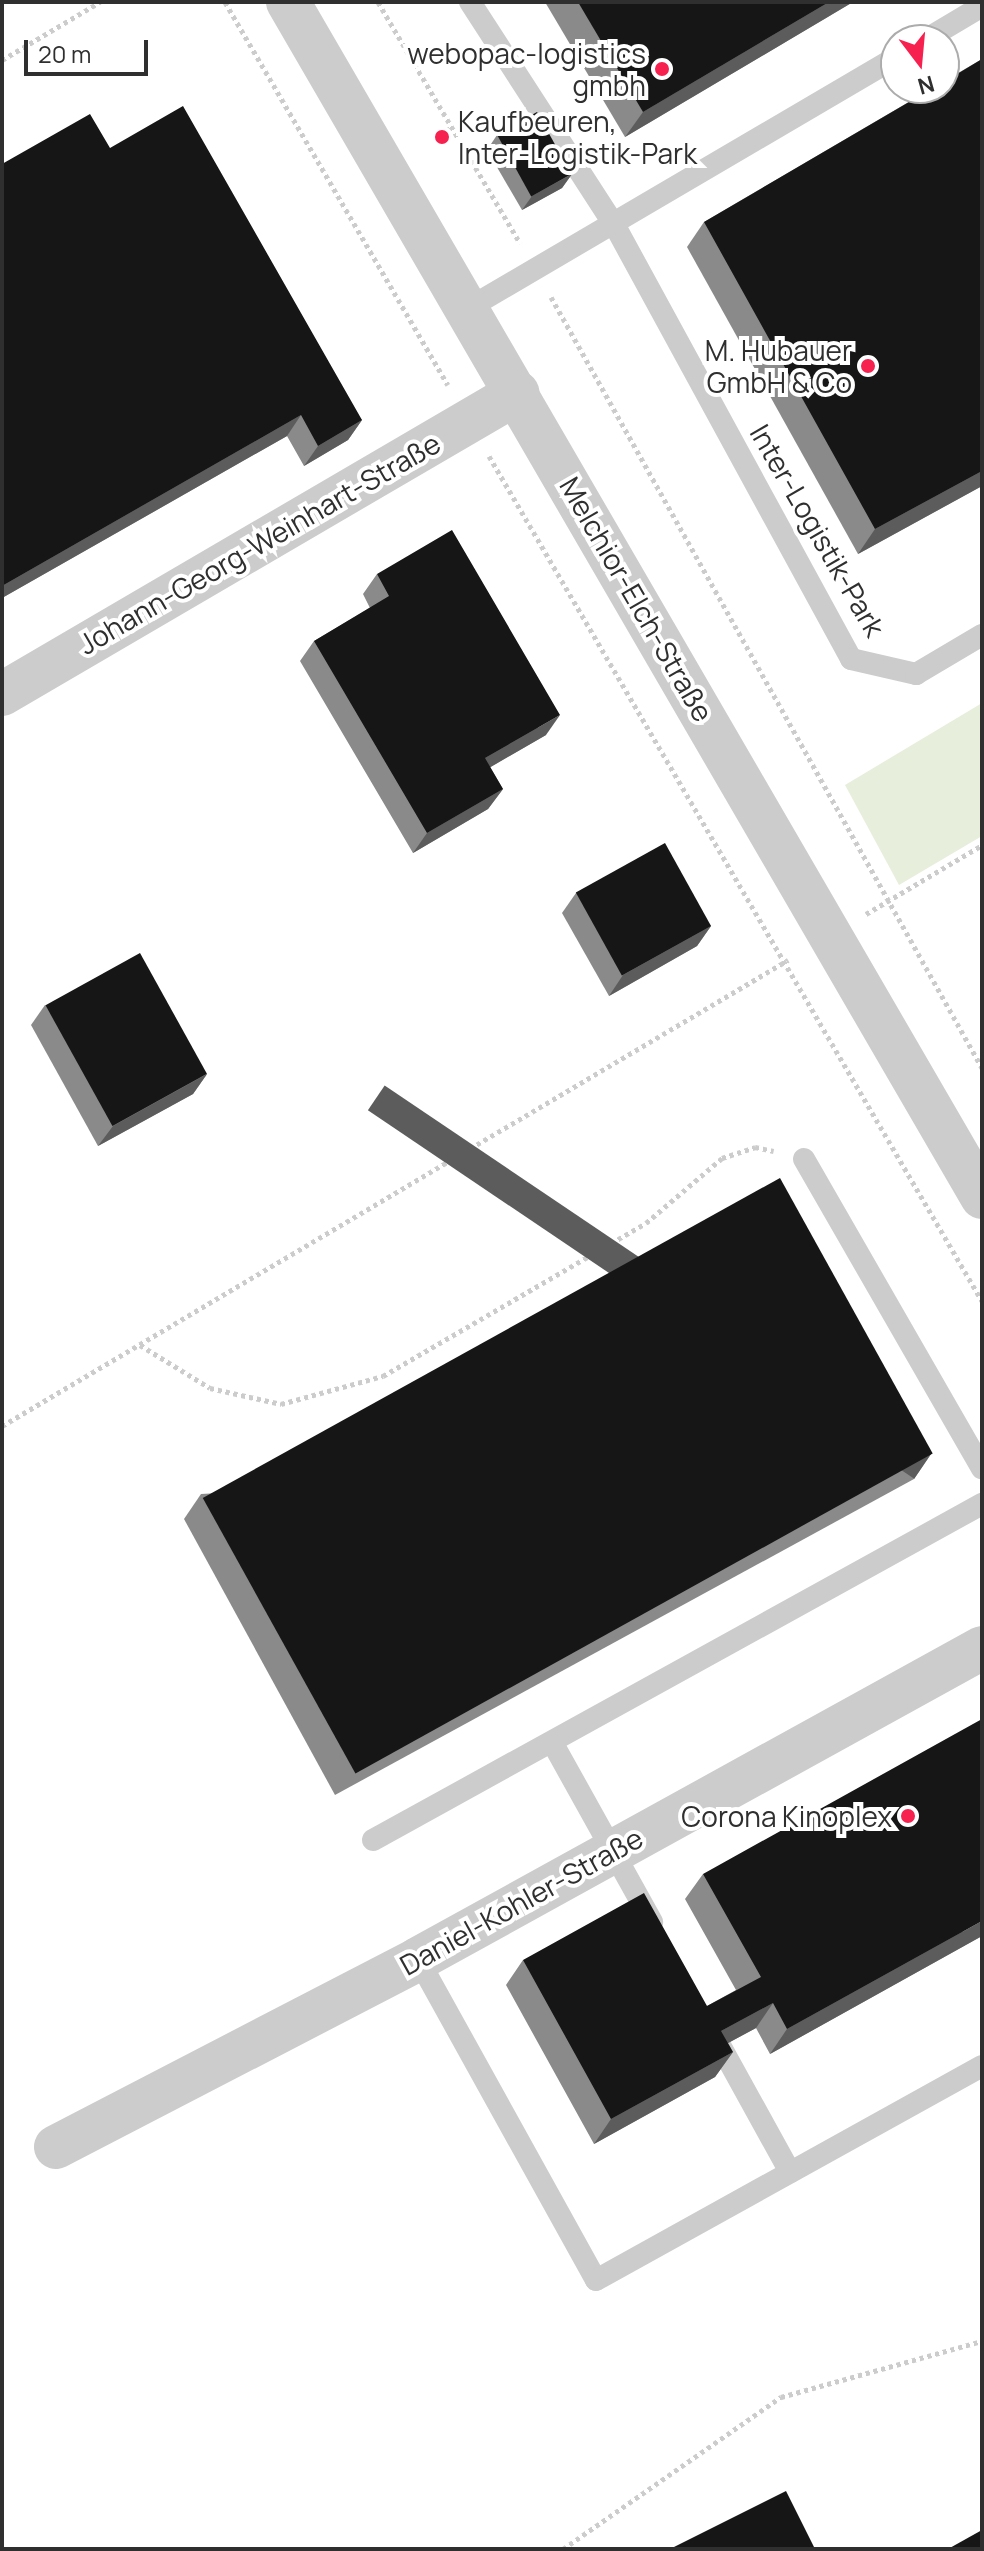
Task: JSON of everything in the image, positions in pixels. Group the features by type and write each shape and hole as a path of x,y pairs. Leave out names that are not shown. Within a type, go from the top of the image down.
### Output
{"street":[{"name":"Melchior-Elch-Straße","path":"288,2 982,1197"},
{"name":"Johann-Georg-Weinhart-Straße","path":"2,694 517,393"},
{"name":"Daniel-Kohler-Straße","path":"56,2147 418,1959 982,1648"}],"lane":[{"name":"Inter-Logistik-Park","path":"470,2 615,226 851,659 916,674 982,635"},
{"path":"952,24 982,6"},
{"path":"467,309 615,226 880,67"},
{"path":"804,1159 982,1469"},
{"path":"373,1840 982,1504"},
{"path":"552,1742 664,1943"},
{"path":"418,1959 596,2280 982,2066"},
{"path":"721,2047 790,2172"}],"path":[{"path":"2,60 100,2"},
{"path":"225,2 787,961 982,1301"},
{"path":"378,2 536,270 982,1068"},
{"path":"442,137 451,126"},
{"path":"2,1426 982,845"},
{"path":"140,1345 210,1388 281,1404 383,1376 646,1223 722,1158 755,1147 804,1159"},
{"path":"563,2549 781,2397 982,2341"}],"green space":[{"path":"982,703 982,836 899,885 845,785"}],"building":[{"name":"webopac-logistics gmbh","path":"578,2 829,2 643,112"},
{"name":"M. Hubauer GmbH & Co","path":"982,59 982,471 875,529 704,222 906,104 960,104 960,72"},
{"path":"183,106 362,420 318,446 301,415 2,586 2,164 90,114 110,148"},
{"path":"537,112 571,174 531,196 497,134"},
{"path":"452,530 560,715 485,758 503,789 427,833 314,641 389,596 377,574"},
{"path":"665,843 711,926 622,976 576,892"},
{"path":"140,953 207,1074 112,1126 46,1005"},
{"path":"780,1178 933,1454 355,1773 203,1498"},
{"name":"Corona Kinoplex","path":"982,1719 982,1921 787,2029 773,2003 721,2031 733,2052 611,2119 523,1960 644,1893 707,2006 761,1977 703,1874"},
{"path":"786,2491 815,2549 670,2549"},
{"path":"982,2530 982,2549 948,2549"}],"place":[{"name":"webopac-logistics gmbh","path":"662,69"},
{"name":"Kaufbeuren, Inter-Logistik-Park","path":"442,137"},
{"name":"M. Hubauer GmbH & Co","path":"868,366"},
{"name":"Corona Kinoplex","path":"908,1816"}]}
